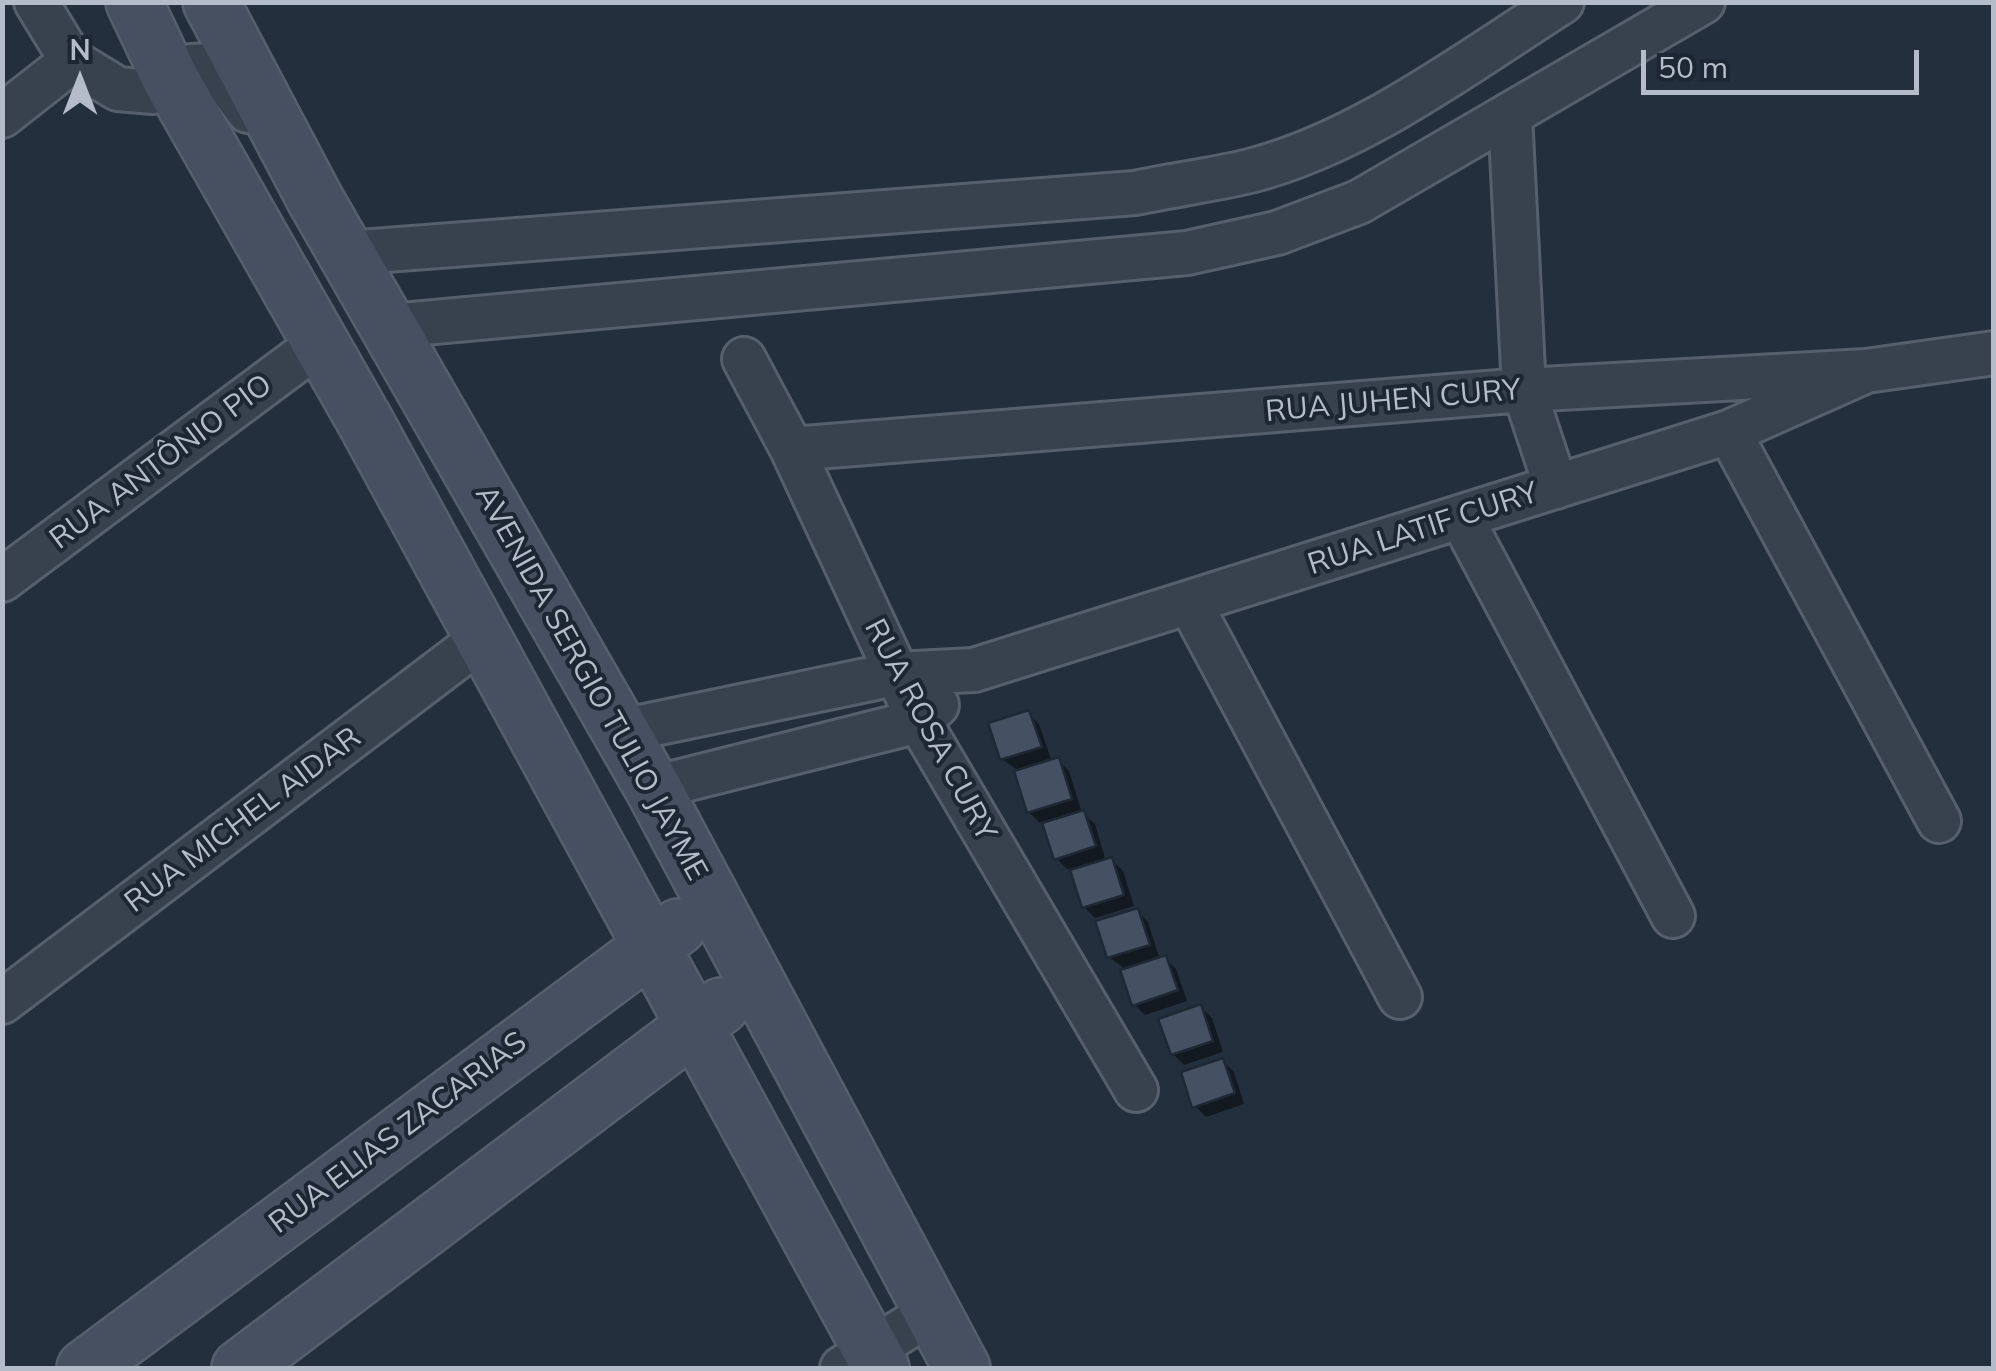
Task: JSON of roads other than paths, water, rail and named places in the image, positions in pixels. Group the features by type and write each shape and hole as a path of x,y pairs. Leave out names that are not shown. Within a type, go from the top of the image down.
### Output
{"street":[{"path":"36,2 72,61 134,94 153,92 191,66 204,64 220,70 315,199"},
{"path":"134,2 171,80 483,638 693,1026 864,1362 932,1312"},
{"name":"AVENIDA SERGIO TULIO JAYME","path":"211,2 315,199 653,788 962,1368"},
{"path":"347,253 1136,192 1252,170 1333,139 1430,86 1562,2"},
{"path":"391,326 1186,253 1278,232 1359,202 1703,2"},
{"path":"2,116 72,61"},
{"path":"1510,114 1524,390 1556,487"},
{"name":"RUA ANTÔNIO PIO","path":"2,580 320,343"},
{"name":"RUA JUHEN CURY","path":"792,449 1524,390 1866,371 1994,353"},
{"name":"RUA ROSA CURY","path":"744,359 792,449 919,722 1136,1090"},
{"name":"RUA LATIF CURY","path":"620,731 895,674 974,670 1729,432 1866,371"},
{"path":"1729,432 1939,821"},
{"path":"1461,517 1673,916"},
{"path":"1190,603 1400,997"},
{"name":"RUA MICHEL AIDAR","path":"2,1002 483,638"},
{"name":"RUA LATIF CURY","path":"919,722 974,670"},
{"path":"653,788 919,722"},
{"name":"RUA ELIAS ZACARIAS","path":"85,1368 649,945 715,905"},
{"path":"240,1368 756,980"}]}
